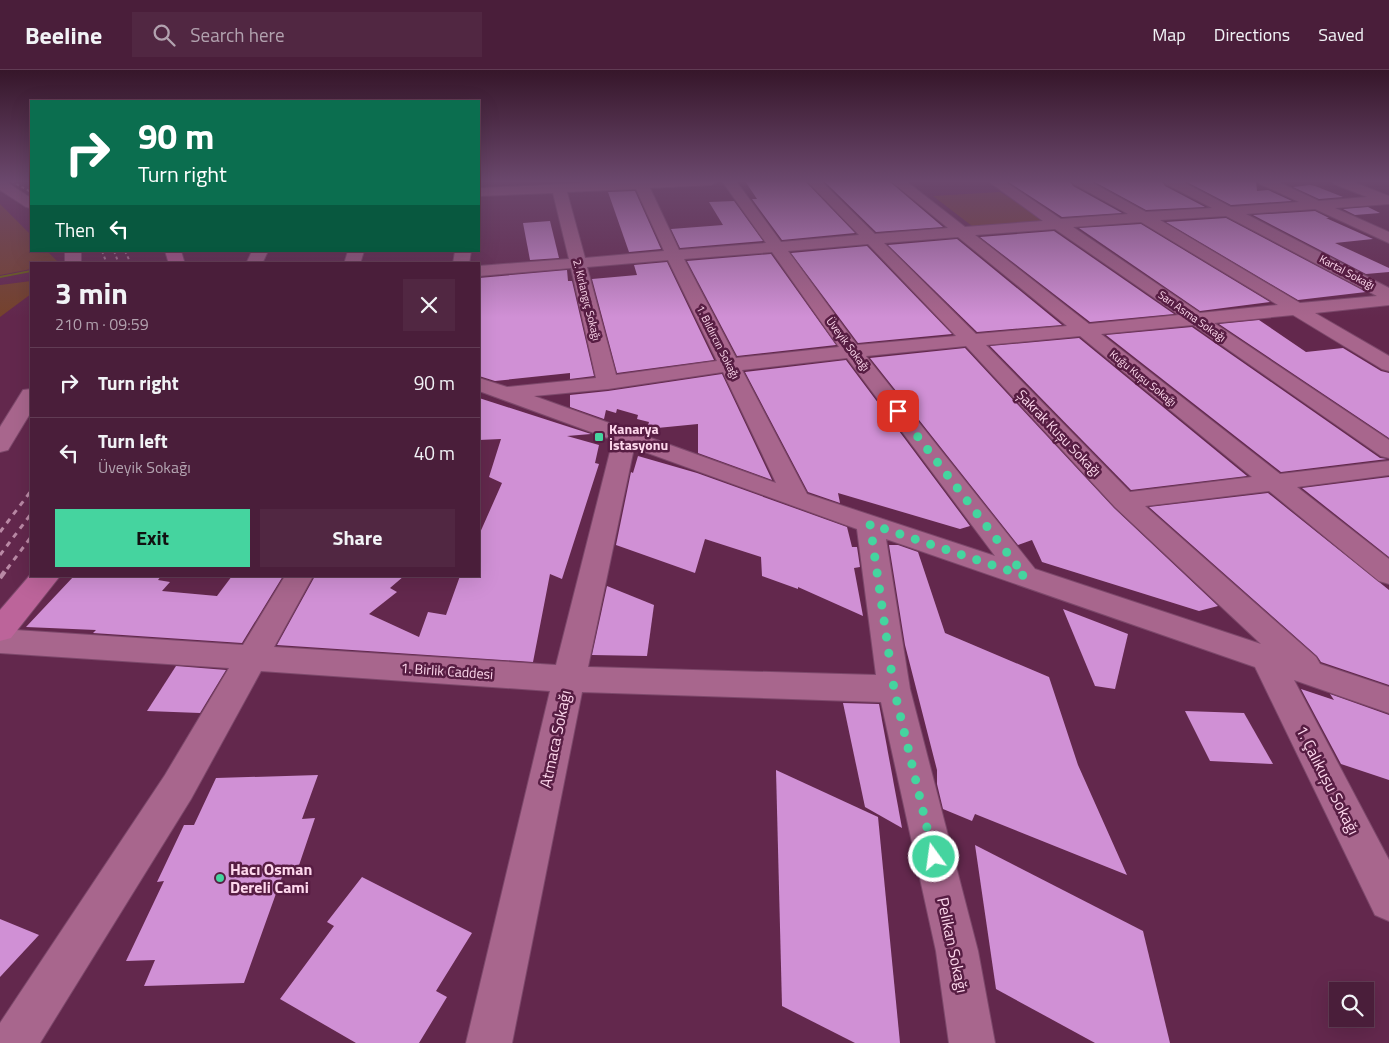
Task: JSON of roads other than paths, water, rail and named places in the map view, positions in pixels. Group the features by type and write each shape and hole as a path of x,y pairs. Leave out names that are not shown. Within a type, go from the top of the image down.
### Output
{"main road":[{"path":"0,630 45,577"}],"street":[{"name":"2. Kırlangıç Sokağı","path":"569,226 608,383"},
{"name":"1. Bıldırcın Sokağı","path":"660,226 797,499"},
{"name":"Üveyik Sokağı","path":"762,226 852,351 1025,576"},
{"name":"Şakrak Kuşu Sokağı","path":"859,226 970,339 1124,501 1313,674"},
{"name":"Kuğu Kuşu Sokağı","path":"955,226 1389,574"},
{"path":"480,271 1035,226"},
{"name":"Sarı Asma Sokağı","path":"1064,226 1389,451"},
{"path":"1159,226 1389,365"},
{"name":"Kartal Sokağı","path":"1260,226 1389,295"},
{"path":"1365,226 1389,238"},
{"path":"491,388 608,383 730,365 852,351 1389,300"},
{"path":"491,388 797,499 1389,700"},
{"path":"0,445 30,397"},
{"name":"Atmaca Sokağı","path":"489,1043 569,679 625,437"},
{"path":"1124,501 1389,468"},
{"name":"Pelikan Sokağı","path":"870,524 894,689 957,951 972,1043"},
{"path":"14,1043 178,787 298,577"},
{"name":"1. Birlik Caddesi","path":"0,641 569,679 894,689"},
{"name":"1. Çalıkuşu Sokağı","path":"1266,658 1389,901"}],"waterway":[{"path":"0,277 30,271"}],"railway":[{"path":"102,252 106,262"},
{"path":"114,252 118,262"},
{"path":"125,252 130,262"},
{"path":"0,532 30,492"},
{"path":"0,555 30,515"},
{"path":"7,569 30,538"},
{"path":"0,578 8,567"}],"place":[{"name":"Kanarya İstasyonu","path":"599,437"},
{"name":"Hacı Osman Dereli Cami","path":"220,878"}]}
